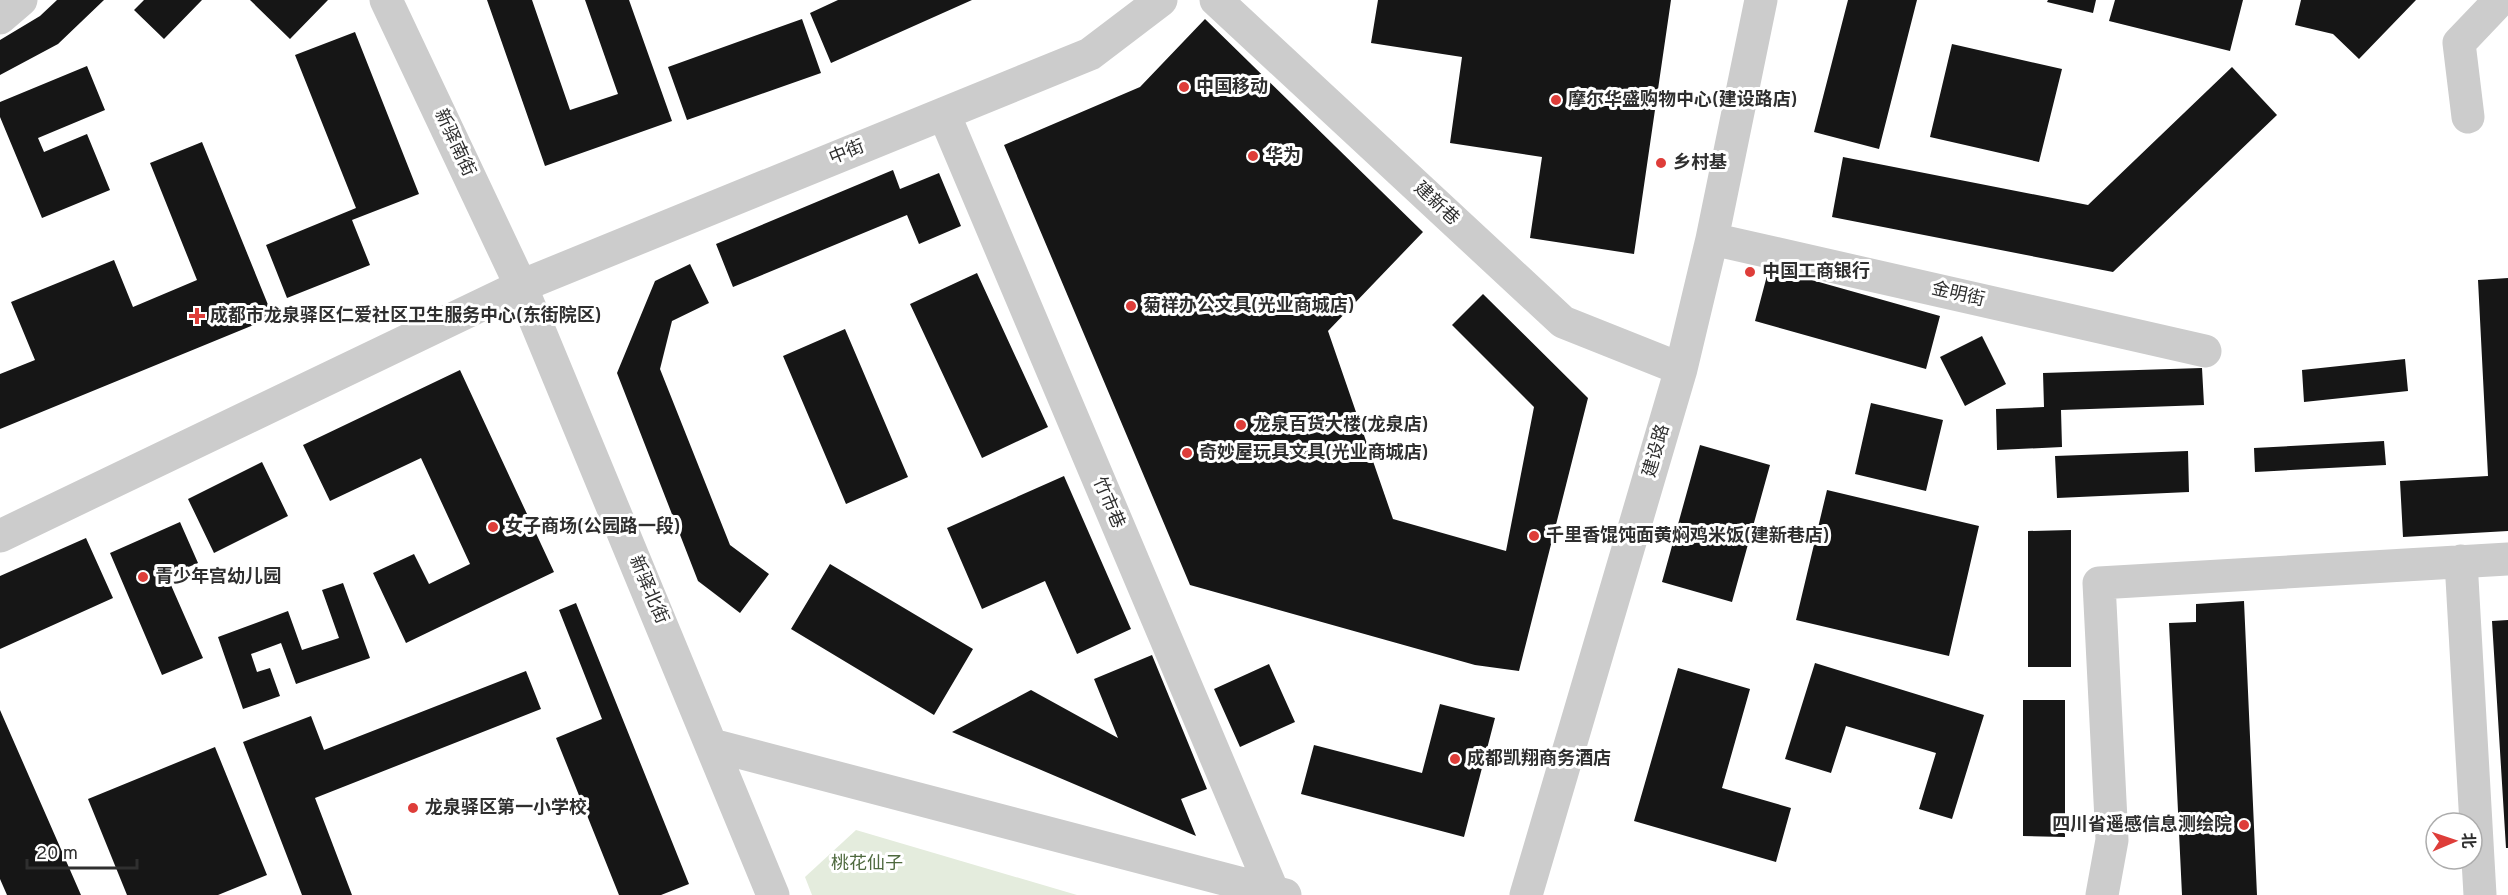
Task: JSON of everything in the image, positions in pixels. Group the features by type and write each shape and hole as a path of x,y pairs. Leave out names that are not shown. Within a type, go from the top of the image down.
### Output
{"street":[{"path":"0,18 21,0"},
{"name":"新驿南街","path":"386,0 521,286"},
{"name":"中街","path":"0,536 521,286 1090,54 1161,0"},
{"name":"建新巷","path":"1216,0 1563,322 1681,369"},
{"name":"建设路","path":"1526,895 1681,369 1712,239 1761,0"},
{"path":"2468,117 2459,43 2500,0"},
{"name":"竹市巷","path":"944,114 1279,894"},
{"name":"金明街","path":"1712,239 2205,351"},
{"name":"新驿北街","path":"521,286 773,895"},
{"path":"2102,895 2112,840 2099,584 2508,559"},
{"path":"2461,561 2480,895"},
{"path":"712,745 1279,894"}],"green space":[{"name":"桃花仙子","path":"856,830 1077,895 812,895 805,877"}],"building":[{"path":"57,0 104,0 58,44 0,75 0,40 40,16"},
{"path":"144,0 202,0 164,39 134,10"},
{"path":"250,0 328,0 290,39"},
{"path":"487,0 532,0 570,110 618,94 585,0 629,0 672,121 545,166"},
{"path":"838,0 972,0 831,63 810,13"},
{"name":"摩尔华盛购物中心(建设路店)","path":"1378,0 1671,0 1634,254 1530,238 1542,157 1450,143 1462,57 1371,43"},
{"path":"1848,0 1917,0 1879,149 1814,132"},
{"path":"2048,0 2096,0 2093,13 2047,2"},
{"path":"2115,0 2243,0 2230,51 2109,21"},
{"path":"2301,0 2416,0 2359,59 2333,34 2295,25"},
{"path":"802,19 821,73 687,120 668,67"},
{"name":"龙泉百货大楼(龙泉店)","path":"1205,19 1423,232 1328,331 1393,519 1506,551 1534,407 1452,325 1483,294 1588,398 1519,671 1475,665 1190,585 1004,145 1140,87"},
{"path":"355,32 419,194 352,220 370,265 287,298 266,245 356,208 295,55"},
{"path":"1952,44 2062,69 2039,162 1930,137"},
{"path":"87,66 105,110 38,138 44,152 87,134 110,190 42,218 0,117 0,102"},
{"path":"2232,67 2277,115 2113,272 1832,217 1843,157 2088,205"},
{"path":"202,142 273,317 0,429 0,374 35,360 11,302 114,260 133,307 197,280 150,163"},
{"path":"893,170 900,189 939,173 961,226 919,244 907,215 733,287 716,244"},
{"path":"690,264 709,303 672,321 660,369 730,545 769,574 740,613 698,581 617,373 655,281"},
{"path":"1769,268 1940,316 1926,369 1755,321"},
{"path":"977,273 1048,427 982,458 910,304"},
{"path":"2508,278 2508,531 2403,537 2400,481 2488,476 2478,280"},
{"path":"845,329 908,477 846,504 783,356"},
{"path":"1982,336 2006,384 1965,406 1940,357"},
{"path":"2405,359 2408,391 2304,402 2302,370"},
{"path":"2202,368 2204,405 2061,410 2062,447 1997,450 1996,409 2044,407 2043,373"},
{"name":"女子商场(公园路一段)","path":"460,370 554,572 406,643 373,573 414,554 429,584 470,564 421,458 330,501 303,445"},
{"path":"1871,403 1943,420 1926,491 1855,474"},
{"path":"2384,441 2386,465 2255,472 2254,448"},
{"path":"1700,445 1770,465 1732,602 1662,582"},
{"path":"2188,451 2189,492 2057,498 2055,456"},
{"path":"262,462 288,516 214,553 188,499"},
{"path":"1064,476 1131,629 1077,654 1045,581 982,609 947,528"},
{"path":"1827,490 1979,526 1949,656 1796,620"},
{"path":"180,522 198,563 167,576 203,658 162,675 110,553"},
{"path":"2071,530 2071,667 2028,667 2028,531"},
{"path":"86,538 113,598 0,649 0,576"},
{"path":"830,564 973,649 934,715 791,629"},
{"path":"343,583 370,658 296,684 281,643 251,654 257,672 270,668 280,696 243,709 218,637 288,611 302,650 339,638 322,590"},
{"path":"2244,601 2257,895 2182,895 2169,623 2196,622 2196,604"},
{"path":"576,603 689,884 661,895 619,895 556,738 602,719 559,610"},
{"path":"2508,620 2508,848 2506,848 2492,621"},
{"path":"1152,655 1207,789 1181,799 1196,836 952,732 1031,690 1118,738 1094,679"},
{"path":"1815,663 1984,715 1952,819 1919,809 1936,753 1846,726 1831,773 1785,759"},
{"path":"1269,664 1295,722 1240,747 1214,689"},
{"path":"1678,668 1750,689 1722,788 1791,808 1776,862 1634,821"},
{"path":"526,671 541,709 315,798 352,895 302,895 243,742 311,716 324,750"},
{"path":"2023,700 2065,700 2065,837 2023,836"},
{"name":"成都凯翔商务酒店","path":"1440,704 1495,718 1464,837 1301,794 1314,745 1422,773"},
{"path":"0,710 81,895 7,895 0,879"},
{"path":"215,747 267,875 218,895 127,895 88,799"}],"place":[{"name":"中国移动","path":"1184,87"},
{"name":"摩尔华盛购物中心(建设路店)","path":"1556,100"},
{"name":"华为","path":"1253,156"},
{"name":"乡村基","path":"1661,163"},
{"name":"中国工商银行","path":"1750,272"},
{"name":"菊祥办公文具(光业商城店)","path":"1131,306"},
{"name":"成都市龙泉驿区仁爱社区卫生服务中心(东街院区)","path":"197,316"},
{"name":"龙泉百货大楼(龙泉店)","path":"1241,425"},
{"name":"奇妙屋玩具文具(光业商城店)","path":"1187,453"},
{"name":"女子商场(公园路一段)","path":"493,527"},
{"name":"千里香馄饨面·黄焖鸡米饭(建新巷店)","path":"1534,536"},
{"name":"青少年宫幼儿园","path":"143,577"},
{"name":"成都凯翔商务酒店","path":"1455,759"},
{"name":"龙泉驿区第一小学校","path":"413,808"},
{"name":"四川省遥感信息测绘院","path":"2244,825"}]}
